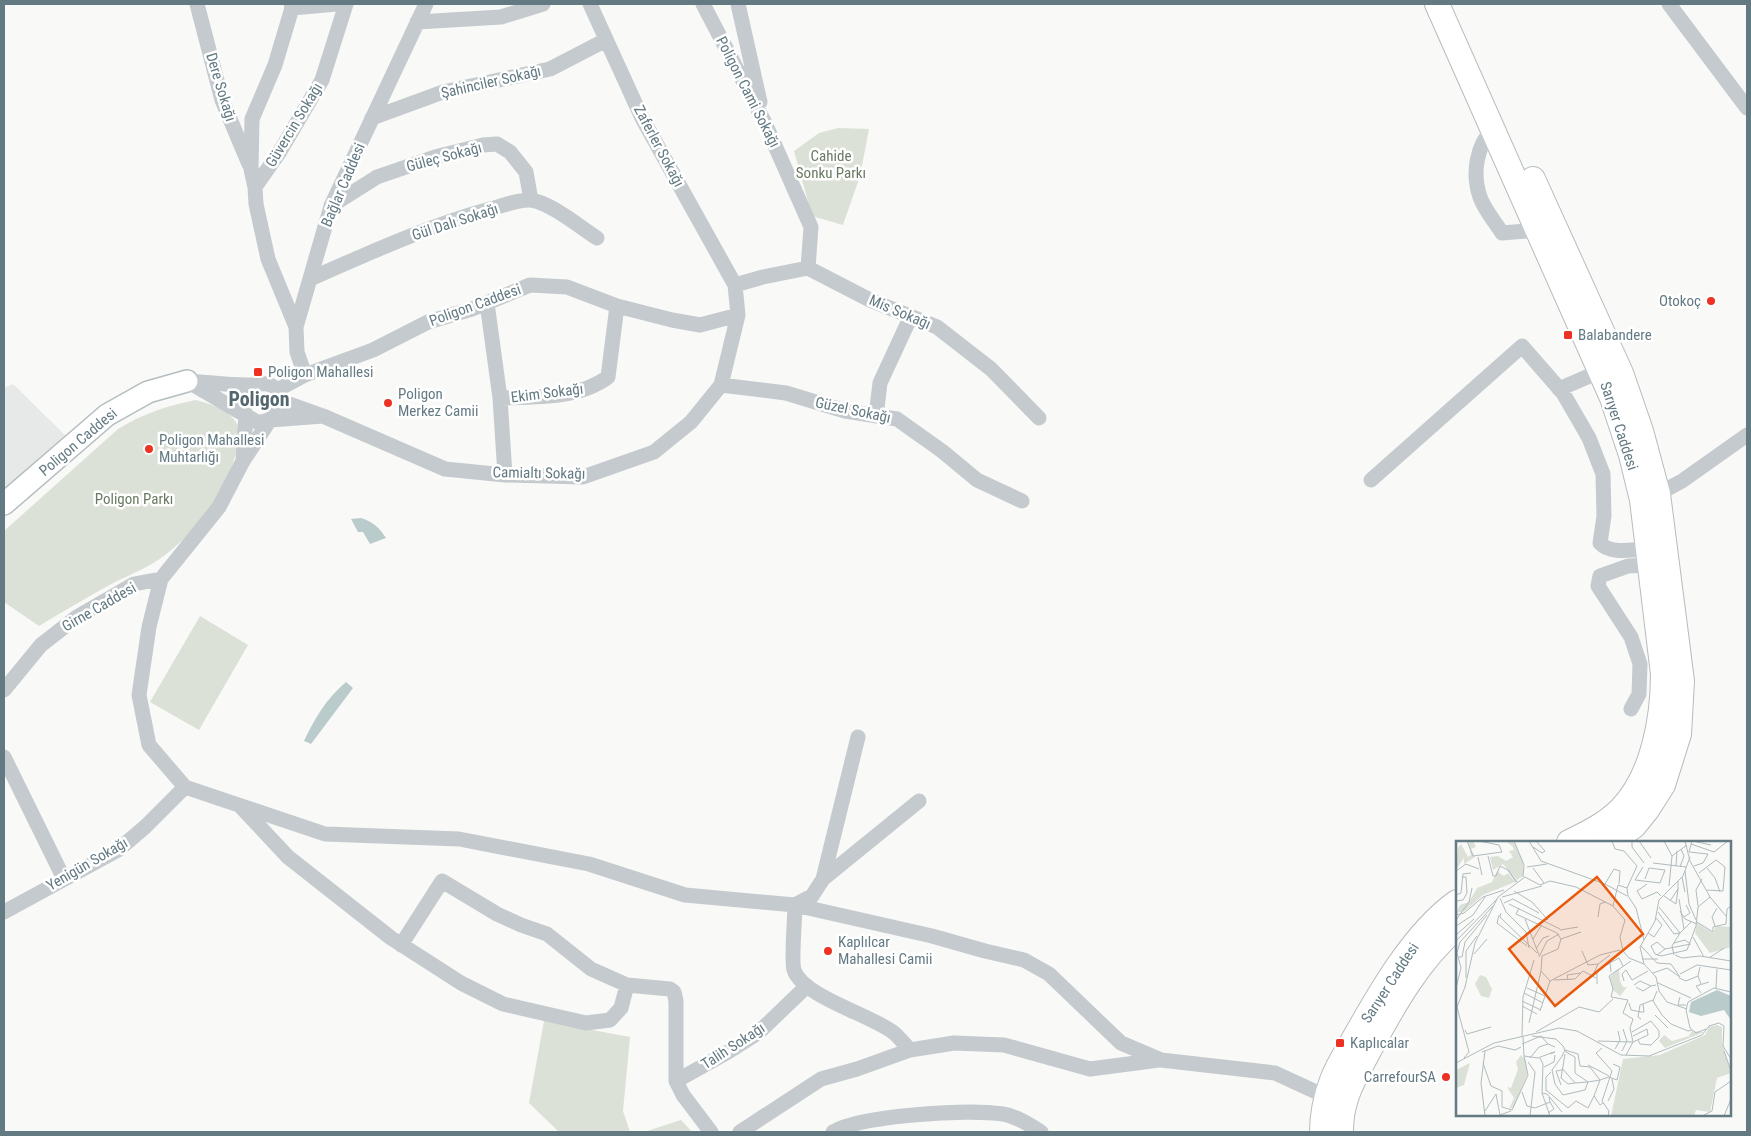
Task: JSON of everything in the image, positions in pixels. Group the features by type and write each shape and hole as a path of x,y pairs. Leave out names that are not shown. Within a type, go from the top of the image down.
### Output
{"main road":[{"name":"Sarıyer Caddesi","path":"1437,4 1601,371 1621,423 1642,500 1663,674 1663,697 1656,738 1644,772 1633,793 1622,808 1596,829 1571,841"},
{"name":"Sarıyer Caddesi","path":"1455,4 1621,373 1641,431 1658,494 1682,682 1679,734 1663,785 1634,826 1613,841"},
{"name":"Sarıyer Caddesi","path":"1341,1132 1333,1077 1363,1023 1406,955 1435,921 1456,903"},
{"name":"Sarıyer Caddesi","path":"1322,1132 1335,1100 1356,1075 1421,964 1440,942 1456,928"}],"street":[{"name":"Dere Sokağı","path":"197,4 222,100 251,169"},
{"path":"296,327 268,258 256,204 251,169 252,119 274,65 292,6 337,4"},
{"name":"Güvercin Sokağı","path":"255,187 279,153 322,80 346,4"},
{"name":"Bağlar Caddesi","path":"306,375 297,352 296,327 331,206 426,4"},
{"path":"417,22 501,17 543,4"},
{"name":"Zaferler Sokağı","path":"590,4 642,118 735,285"},
{"name":"Poligon Cami Sokağı","path":"703,4 765,123 811,227 808,268"},
{"path":"738,4 765,123"},
{"path":"1669,4 1747,108"},
{"name":"Şahinciler Sokağı","path":"372,118 443,92 550,69 606,40"},
{"path":"1494,128 1488,133 1479,149 1476,169 1480,197 1502,233 1537,230"},
{"name":"Güleç Sokağı","path":"331,206 377,177 435,156 483,145 497,144 510,152 526,172 532,200"},
{"path":"532,200 556,210 597,238"},
{"name":"Gül Dalı Sokağı","path":"310,279 420,232 470,215 532,200"},
{"path":"735,285 764,276 808,268"},
{"name":"Mis Sokağı","path":"808,268 870,300 937,327 991,369 1040,418"},
{"name":"Poligon Caddesi","path":"279,396 306,375 373,350 428,322 487,303 530,285 567,287 617,306 700,325 738,315"},
{"name":"Camialtı Sokağı","path":"279,396 444,469 505,475 583,477 654,452 691,422 721,385 738,315 735,285"},
{"path":"487,303 500,398 505,475"},
{"name":"Ekim Sokağı","path":"500,398 569,393 597,386 608,377 617,306"},
{"path":"876,416 880,383 911,316"},
{"path":"1371,480 1522,346 1563,393 1589,438 1603,474 1604,516 1600,543 1605,548 1649,557"},
{"path":"1559,389 1601,371"},
{"path":"187,381 266,384 272,386 279,396 278,412 270,420 243,461 219,507 161,579 149,627 139,695 149,745 185,787 224,798 239,805 325,834 459,839 589,864 685,895 795,905 932,936 1024,960 1049,974 1121,1043 1161,1060"},
{"path":"187,381 257,422 323,416"},
{"name":"Poligon Caddesi","path":"4,504 107,415 148,392 187,381"},
{"path":"243,461 246,415 242,398 244,393 253,384"},
{"name":"Güzel Sokağı","path":"721,385 786,393 845,411 897,419 942,451 978,480 1022,501"},
{"path":"1658,494 1682,481 1747,435"},
{"path":"1631,709 1639,694 1640,664 1631,637 1598,586 1600,576 1649,557"},
{"name":"Girne Caddesi","path":"4,690 40,645 77,616 134,584 161,579"},
{"path":"823,879 858,737"},
{"path":"4,758 64,879"},
{"name":"Yenigün Sokağı","path":"4,912 118,850 145,827 185,787"},
{"path":"795,905 812,896 823,879 919,801"},
{"path":"239,805 288,857 401,945 461,984 503,1004 586,1023 610,1020 621,1008 627,985"},
{"path":"401,945 442,880 497,914 547,934 591,969 627,985 670,989 674,992 676,1001 676,1081 683,1095 711,1132"},
{"path":"795,905 793,969 799,980 821,996 893,1033 910,1050"},
{"name":"Talih Sokağı","path":"676,1081 758,1033 806,986"},
{"path":"740,1132 821,1079 857,1069 910,1050 954,1043 1004,1045 1090,1069 1161,1060 1275,1073 1335,1100"},
{"path":"832,1132 842,1127 882,1119 949,1113 1004,1114 1030,1124 1041,1132"}],"shaded area":[{"path":"13,384 67,437 4,497 4,388"},
{"path":"361,518 375,525 386,538 370,544 363,532 358,532 351,519"},
{"path":"346,682 353,688 311,744 304,741 322,709"}],"green space":[{"name":"Cahide Sonku Parkı","path":"838,128 869,129 860,176 843,225 812,216 794,151 819,133"},
{"name":"Poligon Parkı","path":"196,400 219,408 232,417 237,423 240,439 225,483 209,510 189,534 154,563 105,587 39,626 4,602 4,531 118,429 156,411"},
{"path":"200,616 248,645 199,730 150,702"},
{"path":"544,1021 630,1037 623,1111 630,1132 559,1132 529,1103"},
{"path":"681,1120 692,1132 644,1132"}],"place":[{"name":"Otokoç","path":"1711,301"},
{"name":"Balabandere","path":"1568,335"},
{"name":"Poligon Mahallesi","path":"258,372"},
{"name":"Poligon Merkez Camii","path":"388,403"},
{"name":"Poligon Mahallesi Muhtarlığı","path":"149,449"},
{"name":"Kaplılcar Mahallesi Camii","path":"828,951"},
{"name":"Kaplıcalar","path":"1340,1043"},
{"name":"CarrefourSA","path":"1446,1077"}],"district":[{"name":"Poligon","path":"259,399"}]}
